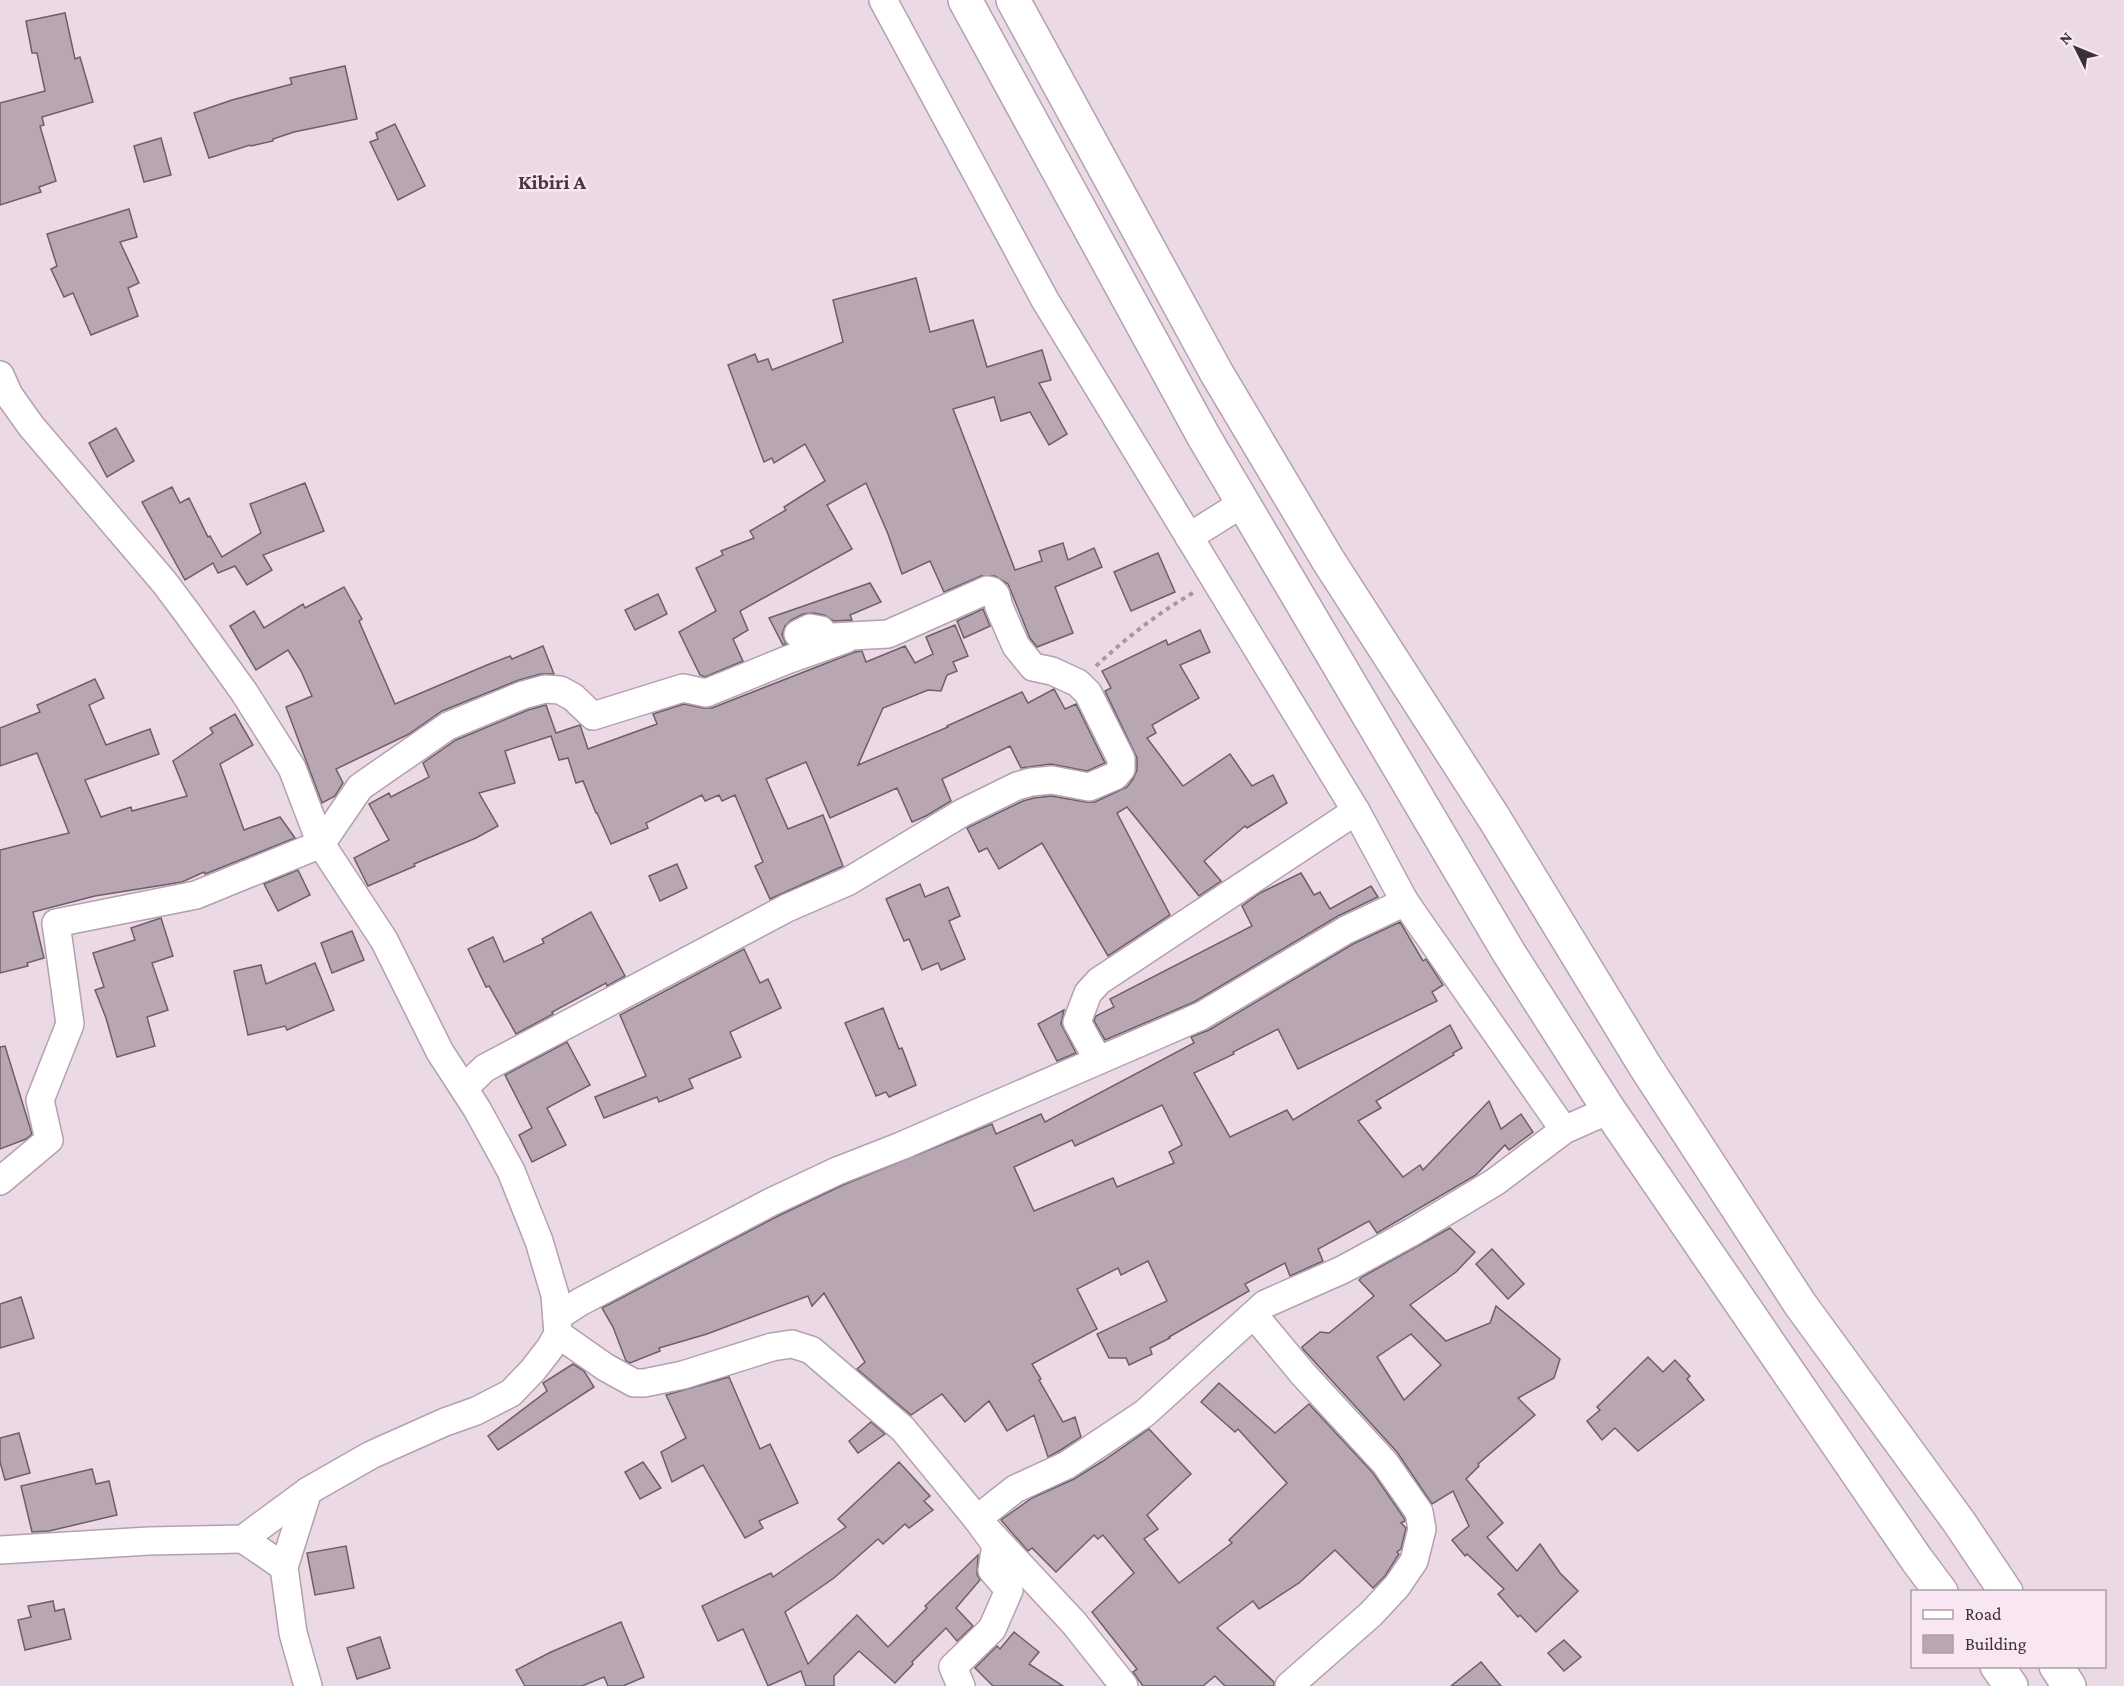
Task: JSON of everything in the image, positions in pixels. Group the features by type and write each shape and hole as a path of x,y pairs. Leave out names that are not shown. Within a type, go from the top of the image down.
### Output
{"highway":[{"path":"965,0 1204,437 1509,952 1609,1110 1940,1590"},
{"path":"1013,0 1216,372 1328,560 1494,818 1645,1066 1800,1304 1959,1522 2005,1590"},
{"path":"1998,1668 2011,1686"},
{"path":"2057,1668 2069,1686"}],"street":[{"path":"883,0 1045,300 1356,811 1405,902 1564,1130"},
{"path":"0,375 9,395 32,426 164,582 244,692 292,768 321,844 384,940 440,1052 477,1109 511,1171 539,1241 555,1295 557,1325 550,1348 511,1393 476,1411 370,1455 308,1491 243,1539 149,1541 0,1550"},
{"path":"1189,537 1243,503"},
{"path":"464,1088 485,1068 786,908 849,881 962,813 1017,786 1052,780 1089,787 1115,776 1121,769 1121,759 1088,693 1078,683 1052,671 1033,667 1016,646 992,591 987,590 888,634 825,637 821,630 810,628 798,634"},
{"path":"0,1181 49,1140 40,1100 70,1024 56,923 196,895 321,844 360,787 448,726 523,695 545,689 560,690 573,697 593,716 682,688 706,693 850,637"},
{"path":"1098,1060 1077,1022 1088,993 1099,981 1356,811"},
{"path":"557,1325 580,1302 771,1202 837,1171 901,1146 1201,1016 1346,930 1405,902"},
{"path":"977,1519 1015,1489 1067,1465 1132,1423 1200,1366 1237,1328 1265,1304 1342,1270 1412,1232 1495,1182 1564,1130 1609,1110"},
{"path":"1254,1315 1303,1374 1386,1463 1419,1512 1422,1528 1414,1561 1397,1586 1371,1614 1289,1686"},
{"path":"557,1325 605,1367 634,1383 683,1375 772,1347 792,1344 811,1350 903,1429 996,1545 992,1570 1009,1590 992,1629 953,1667 961,1686"},
{"path":"308,1491 284,1567 293,1633 308,1686"},
{"path":"977,1519 1074,1623 1124,1686"},
{"path":"243,1539 284,1567"}],"path":[{"path":"1078,683 1123,641 1176,603 1215,580"}],"building":[{"path":"65,13 75,59 80,57 93,102 42,117 44,125 40,126 56,181 39,187 41,192 0,205 0,103 45,91 37,53 32,53 26,21"},
{"path":"345,66 357,119 294,132 273,139 273,141 250,145 209,158 194,113 292,84 290,78"},
{"path":"395,124 425,186 398,200 370,142 378,139 376,133"},
{"path":"161,138 171,175 144,182 134,146"},
{"path":"129,209 137,237 120,242 139,283 128,288 138,316 91,335 73,293 64,297 51,269 57,266 47,234"},
{"path":"916,278 930,332 973,320 987,367 1042,350 1051,380 1039,383 1067,434 1049,445 1030,412 1001,421 994,397 953,409 1015,570 1042,561 1039,551 1063,543 1068,560 1094,548 1102,567 1055,587 1073,633 1037,647 1030,638 1008,584 995,576 981,576 944,592 930,561 902,574 866,483 827,505 852,549 740,611 748,630 733,639 743,661 705,677 700,675 679,632 716,611 696,568 723,555 721,551 754,538 750,531 786,510 784,507 825,481 805,444 774,463 772,458 764,462 728,365 755,354 758,362 768,359 772,370 843,342 833,300"},
{"path":"116,428 134,461 107,477 89,443"},
{"path":"305,483 324,531 263,555 272,570 247,585 235,566 218,573 213,563 185,580 142,502 172,487 180,503 189,498 208,537 210,536 222,557 261,533 250,504"},
{"path":"1158,553 1175,592 1131,611 1114,572"},
{"path":"870,583 881,602 850,615 852,620 834,621 824,615 803,614 785,626 782,634 786,644 783,645 769,618"},
{"path":"344,587 362,619 359,621 395,704 487,665 510,656 512,659 543,646 554,674 541,674 519,680 442,711 409,734 336,769 343,783 335,796 322,803 286,707 312,696 301,671 288,650 256,670 230,626 254,611 264,628 303,604 305,608"},
{"path":"658,594 667,614 635,630 625,610"},
{"path":"983,609 990,626 964,638 957,621"},
{"path":"955,625 968,656 953,662 957,671 947,675 941,691 928,690 883,708 858,765 948,727 1022,692 1028,703 1054,689 1065,709 1076,704 1105,763 1087,771 1051,764 1021,768 1010,746 942,779 951,801 912,822 897,788 830,818 806,762 766,779 788,829 823,815 843,866 770,899 755,866 763,862 735,795 722,801 719,795 705,801 702,795 646,823 648,828 611,844 583,781 576,783 568,758 559,760 551,736 505,751 515,783 479,793 498,826 368,886 354,858 389,840 369,804 389,793 391,797 429,777 423,763 456,740 528,710 546,705 556,733 580,725 588,749 657,724 653,714 684,704 712,708 855,652 862,651 866,662 905,646 915,663 933,654 926,637"},
{"path":"1200,630 1210,652 1180,665 1199,698 1152,725 1156,733 1147,738 1183,786 1230,754 1252,786 1273,775 1287,803 1247,828 1245,826 1204,861 1221,881 1199,896 1127,807 1117,813 1170,915 1108,956 1042,843 999,869 987,848 979,852 967,828 1034,798 1051,796 1095,802 1127,787 1137,770 1137,758 1105,691 1111,688 1102,671 1166,640 1168,645"},
{"path":"95,679 104,698 89,705 106,745 150,729 159,754 85,780 101,817 131,807 132,811 187,796 173,761 213,733 210,728 235,714 253,745 220,764 244,830 280,817 295,838 182,882 95,896 33,912 44,958 27,963 28,966 0,973 0,850 69,833 37,753 0,766 0,728 40,712 37,705"},
{"path":"677,864 687,888 660,901 649,876"},
{"path":"298,870 310,895 278,911 264,884"},
{"path":"1301,873 1314,895 1320,892 1330,909 1371,886 1378,897 1338,916 1194,1002 1105,1040 1094,1021 1096,1016 1114,1007 1110,999 1252,926 1242,906 1260,893"},
{"path":"920,884 925,897 948,887 960,916 949,921 965,959 941,970 938,963 922,970 909,939 904,941 886,899"},
{"path":"591,912 625,976 607,986 606,983 516,1034 489,986 486,987 468,949 493,937 504,962 544,943 542,939"},
{"path":"161,918 173,956 152,963 168,1010 147,1017 155,1046 117,1057 95,990 104,987 93,953 135,940 131,928"},
{"path":"1400,922 1423,961 1426,959 1443,985 1432,992 1437,1001 1298,1069 1278,1029 1194,1073 1230,1137 1287,1110 1293,1120 1450,1025 1462,1048 1376,1101 1381,1108 1358,1121 1403,1177 1420,1165 1423,1170 1489,1101 1501,1129 1521,1114 1533,1132 1509,1150 1505,1145 1476,1175 1377,1233 1369,1221 1318,1249 1323,1261 1290,1276 1285,1263 1245,1284 1249,1291 1150,1348 1152,1354 1129,1365 1126,1358 1109,1358 1097,1334 1167,1301 1148,1261 1121,1275 1118,1268 1077,1289 1097,1329 1032,1364 1063,1422 1075,1417 1081,1437 1059,1451 1048,1457 1034,1415 1007,1431 989,1401 965,1422 942,1394 911,1415 857,1369 865,1362 824,1293 812,1306 808,1296 707,1334 659,1348 660,1351 630,1363 626,1361 613,1327 602,1308 778,1216 843,1185 992,1124 996,1134 1041,1114 1045,1122 1194,1043 1191,1037 1209,1030 1353,944","holes":["1162,1105 1182,1145 1169,1152 1174,1163 1117,1187 1113,1178 1034,1211 1014,1167 1072,1140 1075,1146"]},
{"path":"352,931 364,960 332,973 321,943"},
{"path":"744,949 760,983 768,979 781,1008 730,1032 741,1057 689,1079 693,1088 659,1102 657,1097 604,1118 595,1097 646,1076 620,1015"},
{"path":"315,963 334,1010 287,1030 285,1026 248,1035 234,971 261,965 266,984"},
{"path":"883,1008 916,1085 889,1097 886,1092 876,1096 845,1023"},
{"path":"1064,1010 1061,1024 1076,1053 1057,1061 1038,1024"},
{"path":"567,1042 590,1085 547,1108 566,1145 532,1162 519,1135 532,1128 505,1075"},
{"path":"5,1046 32,1134 26,1139 0,1149 0,1047"},
{"path":"1450,1228 1475,1252 1456,1272 1410,1305 1446,1341 1490,1323 1496,1306 1560,1359 1554,1378 1518,1398 1535,1415 1478,1464 1479,1466 1466,1479 1503,1523 1487,1537 1517,1571 1540,1544 1560,1573 1578,1591 1536,1632 1520,1615 1518,1617 1498,1594 1504,1589 1467,1554 1465,1556 1452,1540 1469,1526 1453,1491 1432,1504 1397,1452 1302,1347 1320,1332 1329,1333 1374,1296 1359,1280","holes":["1411,1334 1441,1365 1404,1400 1377,1357"]},
{"path":"1492,1249 1524,1284 1508,1299 1476,1264"},
{"path":"21,1297 34,1338 0,1348 0,1304"},
{"path":"1648,1357 1663,1372 1675,1360 1690,1376 1687,1379 1704,1400 1638,1451 1615,1428 1602,1440 1587,1421 1600,1410 1597,1407"},
{"path":"573,1364 584,1371 594,1387 498,1450 488,1436 547,1391 543,1383"},
{"path":"729,1377 760,1449 770,1444 798,1503 759,1521 763,1528 745,1538 703,1465 672,1482 661,1452 686,1438 666,1395"},
{"path":"1219,1383 1275,1433 1309,1404 1373,1473 1404,1518 1405,1521 1401,1523 1406,1528 1401,1549 1397,1552 1399,1554 1385,1576 1373,1588 1335,1550 1299,1583 1259,1609 1253,1601 1217,1628 1274,1682 1274,1686 1225,1686 1215,1676 1203,1686 1143,1686 1133,1672 1137,1669 1092,1612 1134,1573 1103,1535 1098,1539 1094,1535 1056,1572 1032,1548 1028,1551 1001,1520 1032,1498 1074,1479 1149,1429 1191,1474 1147,1515 1158,1529 1144,1539 1179,1583 1232,1543 1229,1540 1287,1483 1238,1429 1235,1432 1201,1402"},
{"path":"871,1422 885,1434 858,1453 849,1441"},
{"path":"19,1433 30,1473 5,1480 0,1462 0,1438"},
{"path":"643,1462 661,1488 640,1499 625,1472"},
{"path":"899,1462 930,1496 924,1501 933,1510 909,1528 905,1524 883,1544 878,1539 834,1578 785,1612 808,1664 857,1615 888,1647 927,1608 925,1606 978,1555 977,1574 980,1580 956,1608 973,1626 957,1641 946,1628 912,1662 913,1664 895,1683 859,1651 834,1676 834,1686 806,1686 801,1671 768,1686 743,1629 718,1641 702,1606 771,1573 773,1577 846,1527 838,1519"},
{"path":"92,1469 96,1484 109,1481 117,1515 49,1531 32,1532 21,1486"},
{"path":"346,1546 354,1588 315,1595 307,1553"},
{"path":"53,1601 55,1611 64,1609 71,1639 25,1650 18,1620 31,1617 28,1606"},
{"path":"621,1622 644,1677 623,1686 608,1686 604,1677 582,1686 525,1686 516,1670 551,1652"},
{"path":"1014,1632 1039,1652 1029,1664 1063,1686 993,1686 975,1668 997,1646 1000,1649"},
{"path":"380,1637 390,1668 357,1679 347,1648"},
{"path":"1564,1640 1581,1657 1564,1671 1548,1653"},
{"path":"1481,1662 1501,1686 1451,1686"}],"district":[{"name":"Kibiri A","path":"552,182"}]}
